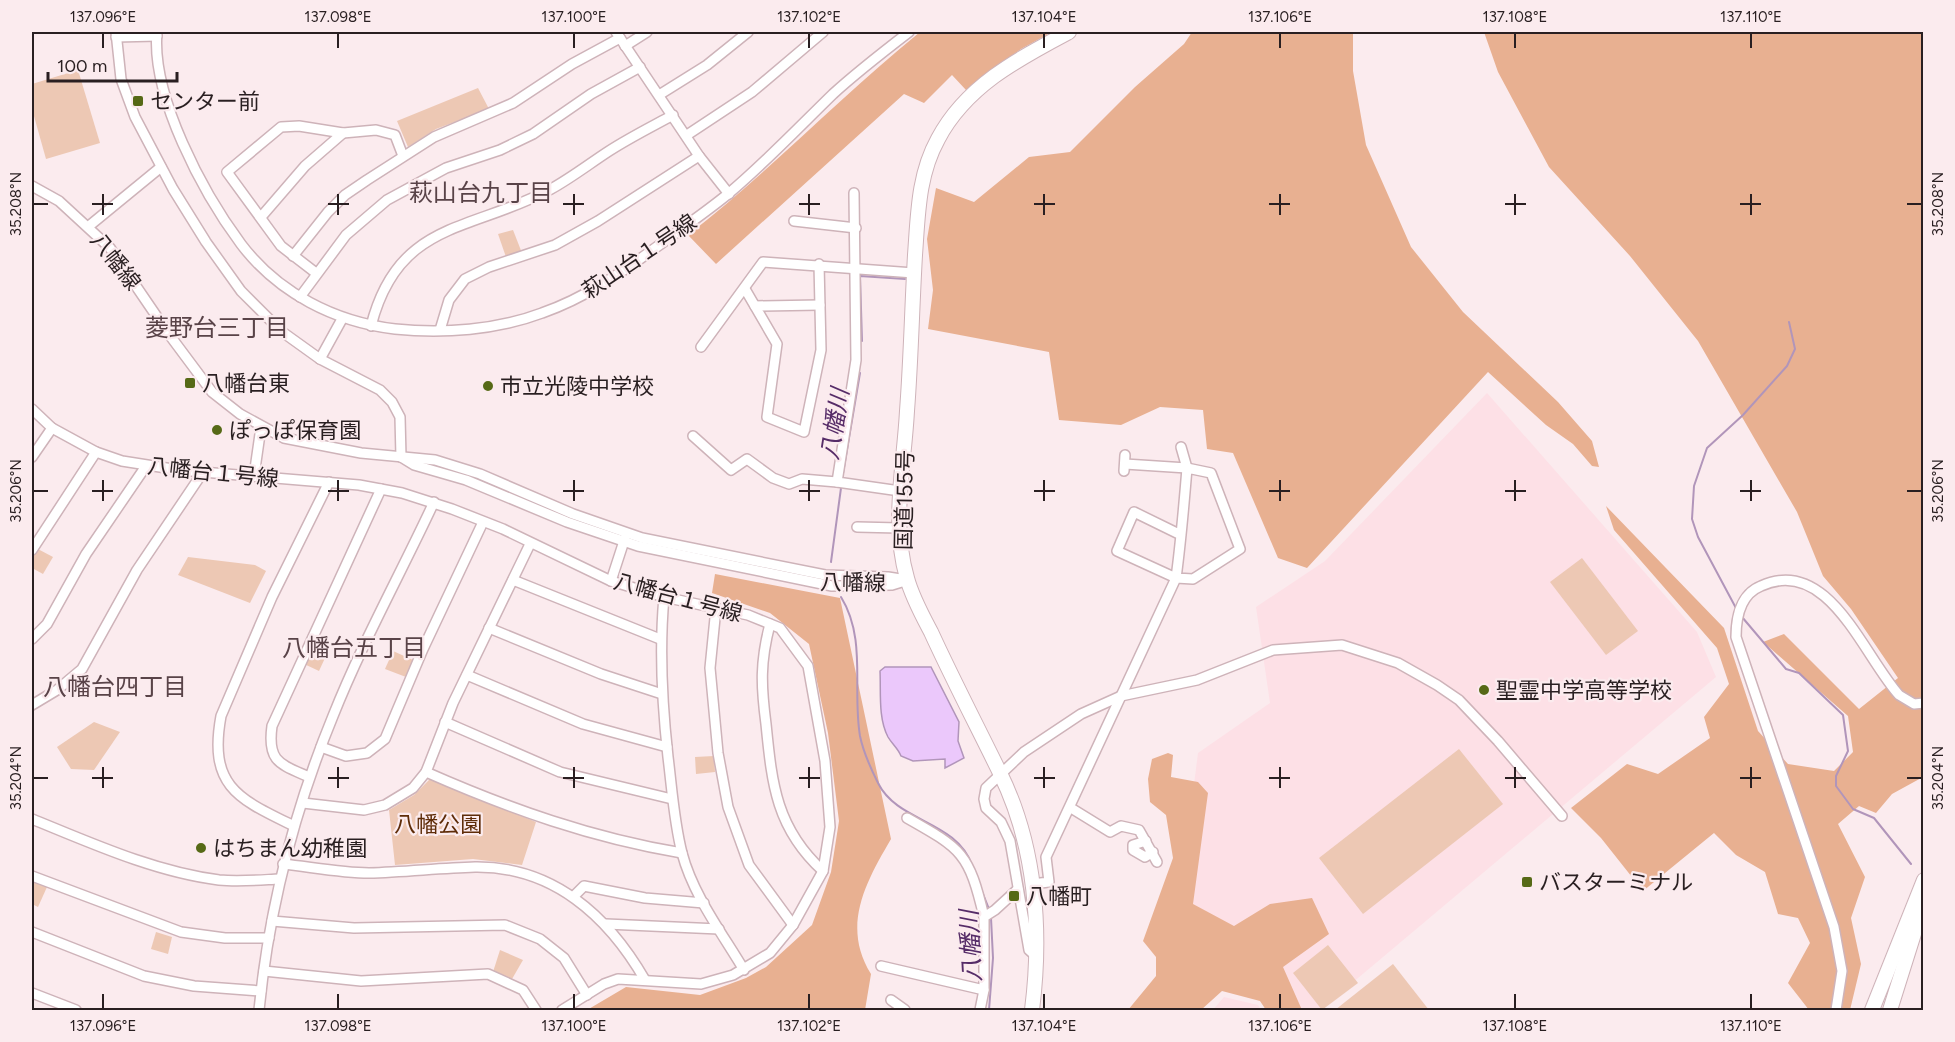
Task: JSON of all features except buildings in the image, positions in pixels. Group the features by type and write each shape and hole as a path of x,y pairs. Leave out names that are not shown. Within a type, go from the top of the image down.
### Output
{"highway":[{"name":"国道155号","path":"1032,1011 1038,958 1032,884 1018,816 1001,774 960,697 908,580 899,528 900,491 921,183 937,141 963,102 998,72 1069,32"},
{"path":"1872,1011 1923,880"},
{"path":"1890,1011 1923,902"}],"street":[{"path":"293,256 316,225 345,195 403,156 442,132 485,117 513,103 572,64 621,39 647,32"},
{"path":"658,95 707,65 748,32"},
{"path":"687,135 752,92 823,32"},
{"name":"萩山台１号線","path":"157,34 159,67 166,101 193,163 230,229 249,253 271,275 300,297 342,319 371,326 440,330 505,324 542,314 612,280 729,194 850,79 909,32"},
{"path":"157,34 116,34 117,59 128,101 161,167 206,242 242,291 281,331 320,359 380,390 392,402 400,417 401,457"},
{"path":"621,39 699,156 729,194"},
{"path":"300,297 346,235 396,194 447,168 500,150 533,134 591,94 640,67"},
{"path":"371,326 385,286 398,266 422,244 450,228 515,206 552,189 631,138 673,115"},
{"path":"316,273 281,246 227,172 276,128 290,125 343,134 376,130 395,135 403,156"},
{"path":"261,218 305,166 343,134"},
{"path":"440,330 449,300 465,279 489,267 555,245 598,221 699,156"},
{"path":"89,226 161,167"},
{"name":"八幡線","path":"32,186 59,201 89,226 110,248 168,333 212,392 261,427 284,438 314,446 401,457 414,465 466,480 625,538 832,586 892,585 908,580"},
{"path":"837,483 856,360 857,266 854,193"},
{"path":"794,220 856,228"},
{"path":"701,347 745,290 763,262 857,266 914,273"},
{"path":"745,290 777,344 767,417 804,432 821,350 819,264"},
{"path":"755,306 820,305"},
{"path":"320,359 342,319"},
{"name":"八幡台１号線","path":"32,409 52,428 96,452 146,466 329,482 381,489 434,502 612,581 664,597 748,615 780,628 808,666 825,761 830,827 823,871 793,925 770,953 744,970 701,984 618,979 562,1011"},
{"path":"254,476 261,427"},
{"path":"32,457 52,428"},
{"path":"693,436 731,470 747,459 773,478 789,484 802,479 900,491"},
{"path":"1032,884 1049,882 1046,857 1071,808 1176,578 1187,468 1181,447"},
{"path":"32,550 96,452"},
{"path":"1125,463 1187,468 1211,473 1240,549 1193,579 1176,578 1117,551 1134,512 1181,535"},
{"path":"32,639 47,624 86,554 146,466"},
{"path":"32,705 57,690 82,669 137,570 203,472"},
{"path":"294,826 246,803 236,795 223,770 218,734 221,716 272,597 329,482"},
{"path":"309,777 279,764 269,744 272,726 381,489"},
{"path":"259,1011 279,879 309,777 333,715 434,502"},
{"path":"321,747 346,756 367,753 385,740 423,649 483,522"},
{"path":"857,527 899,528"},
{"path":"612,581 625,538"},
{"path":"303,803 364,810 385,805 406,794 426,772 445,722 530,544"},
{"path":"1836,1011 1842,971 1834,927 1736,637 1740,608 1754,589 1770,581 1787,578 1802,581 1830,600 1899,695 1914,704 1923,703"},
{"path":"513,580 660,639"},
{"path":"664,597 660,639 662,694 672,799 682,854 704,903 744,970"},
{"path":"716,608 710,668 718,753 728,807 749,865 793,925"},
{"path":"770,624 762,654 760,683 775,798 798,844 823,871"},
{"path":"489,628 601,674 662,694"},
{"path":"1038,958 1033,957 1029,950 1010,841 1001,822 986,808 984,799 986,788 1024,752 1082,714 1121,696 1197,680 1273,650 1342,645 1398,663 1459,700 1562,816"},
{"path":"467,675 583,724 667,747"},
{"path":"445,722 560,772 672,799"},
{"path":"426,772 543,820 637,846 682,854"},
{"path":"1071,808 1110,832 1121,826 1130,826 1139,830 1146,841 1155,857 1145,857 1133,850 1133,845 1146,841"},
{"path":"907,818 944,839 963,855 988,914 984,990 980,1011"},
{"path":"32,819 144,861 195,876 222,880 279,879"},
{"path":"283,864 366,873 499,868 540,879 574,896 606,924 631,956 645,980"},
{"path":"32,876 182,932 225,938 269,938"},
{"path":"574,896 584,886 645,898 704,903"},
{"path":"988,914 1018,889"},
{"path":"272,921 354,928 505,926 540,939 564,958 587,995"},
{"path":"606,924 719,929"},
{"path":"32,932 144,976 194,986 261,991"},
{"path":"881,966 984,990"},
{"path":"264,971 361,981 488,974 523,990 536,1011"},
{"path":"32,993 76,1011"},
{"path":"891,1000 905,1011"}],"shaded area":[{"path":"920,32 1052,32 1021,49 966,90 952,75 924,103 904,94 716,264 688,235 747,186 861,82"},
{"path":"1192,32 1353,32 1353,71 1366,145 1411,247 1463,312 1558,402 1592,441 1599,467 1592,466 1573,444 1546,425 1488,372 1307,568 1278,558 1233,453 1207,449 1203,410 1160,407 1121,425 1059,420 1049,352 928,329 933,290 927,239 936,188 974,202 1029,157 1070,152 1135,87 1184,44"},
{"path":"1484,32 1923,32 1923,777 1892,794 1876,813 1859,806 1838,824 1865,877 1851,918 1861,964 1850,1010 1809,1010 1788,983 1810,943 1798,918 1778,914 1765,872 1736,855 1714,833 1643,891 1601,838 1571,808 1627,764 1658,774 1710,738 1704,717 1729,684 1717,648 1614,530 1606,506 1724,628 1758,731 1788,764 1834,771 1853,752 1848,716 1763,642 1784,634 1859,709 1898,678 1851,609 1823,576 1797,512 1698,341 1630,256 1549,167 1498,72"},
{"name":"聖霊中学高等学校","path":"1487,393 1697,632 1716,677 1320,1010 1286,1010 1171,964 1198,753 1270,703 1256,607 1325,561"},
{"path":"715,574 840,598 891,839 873,871 860,905 858,939 862,956 871,974 865,1010 587,1010 626,987 700,995 746,978 766,967 812,925 831,872 839,821 828,733 809,644 770,613 712,593"},
{"path":"885,667 931,667 959,722 958,741 964,758 945,768 945,759 913,761 901,756 888,737 883,722 880,671"},
{"path":"1168,753 1173,755 1171,777 1198,782 1208,793 1193,904 1234,926 1270,904 1312,898 1329,934 1283,967 1302,1010 1266,1010 1260,1001 1222,991 1201,1010 1128,1010 1156,976 1156,957 1143,941 1173,858 1166,815 1150,802 1148,779 1152,759"},
{"path":"1224,997 1258,1005 1261,1010 1213,1010"}],"green space":[{"path":"78,70 100,143 46,159 32,109 32,84"},
{"path":"478,88 489,109 436,129 408,147 397,121"},
{"path":"513,230 522,253 506,257 498,234"},
{"path":"36,548 53,557 43,574 32,568 32,555"},
{"path":"188,557 255,565 266,571 250,603 178,575"},
{"path":"1582,558 1638,631 1606,655 1550,582"},
{"path":"309,650 325,658 319,671 302,663"},
{"path":"393,651 413,660 406,677 385,669"},
{"path":"94,722 120,732 94,770 71,769 57,747"},
{"path":"1459,749 1503,804 1363,914 1319,858"},
{"path":"714,756 715,772 696,774 695,757"},
{"name":"八幡公園","path":"431,778 536,822 522,865 473,859 395,865 389,810 414,795"},
{"path":"32,880 47,887 38,907 32,904"},
{"path":"156,932 172,937 168,954 151,949"},
{"path":"1328,945 1358,983 1322,1010 1293,973"},
{"path":"500,950 523,960 512,979 493,972"},
{"path":"1393,964 1429,1010 1335,1010"}],"waterway":[{"name":"八幡川","path":"862,341 860,276 905,279"},
{"path":"1737,610 1698,537 1692,519 1694,486 1707,448 1743,415 1787,366 1795,349 1789,322"},
{"name":"八幡川","path":"842,479 860,373"},
{"name":"八幡川","path":"831,562 841,488"},
{"path":"841,597 854,630 860,736 875,778 887,796 899,806 953,839 964,850 972,865"},
{"path":"1742,617 1786,669 1799,673 1843,715 1848,751 1836,776 1836,786 1853,809 1874,818 1911,864"},
{"name":"八幡川","path":"979,884 989,909"},
{"name":"八幡川","path":"989,1010 993,958 991,918"}],"place":[{"name":"センター前","path":"138,101"},
{"name":"八幡台東","path":"190,383"},
{"name":"市立光陵中学校","path":"488,386"},
{"name":"ぽっぽ保育園","path":"217,430"},
{"name":"聖霊中学高等学校","path":"1484,690"},
{"name":"はちまん幼稚園","path":"201,848"},
{"name":"バスターミナル","path":"1527,882"},
{"name":"八幡町","path":"1014,896"}],"district":[{"name":"萩山台九丁目","path":"481,193"},
{"name":"菱野台三丁目","path":"217,328"},
{"name":"八幡台五丁目","path":"354,648"},
{"name":"八幡台四丁目","path":"115,687"}]}
